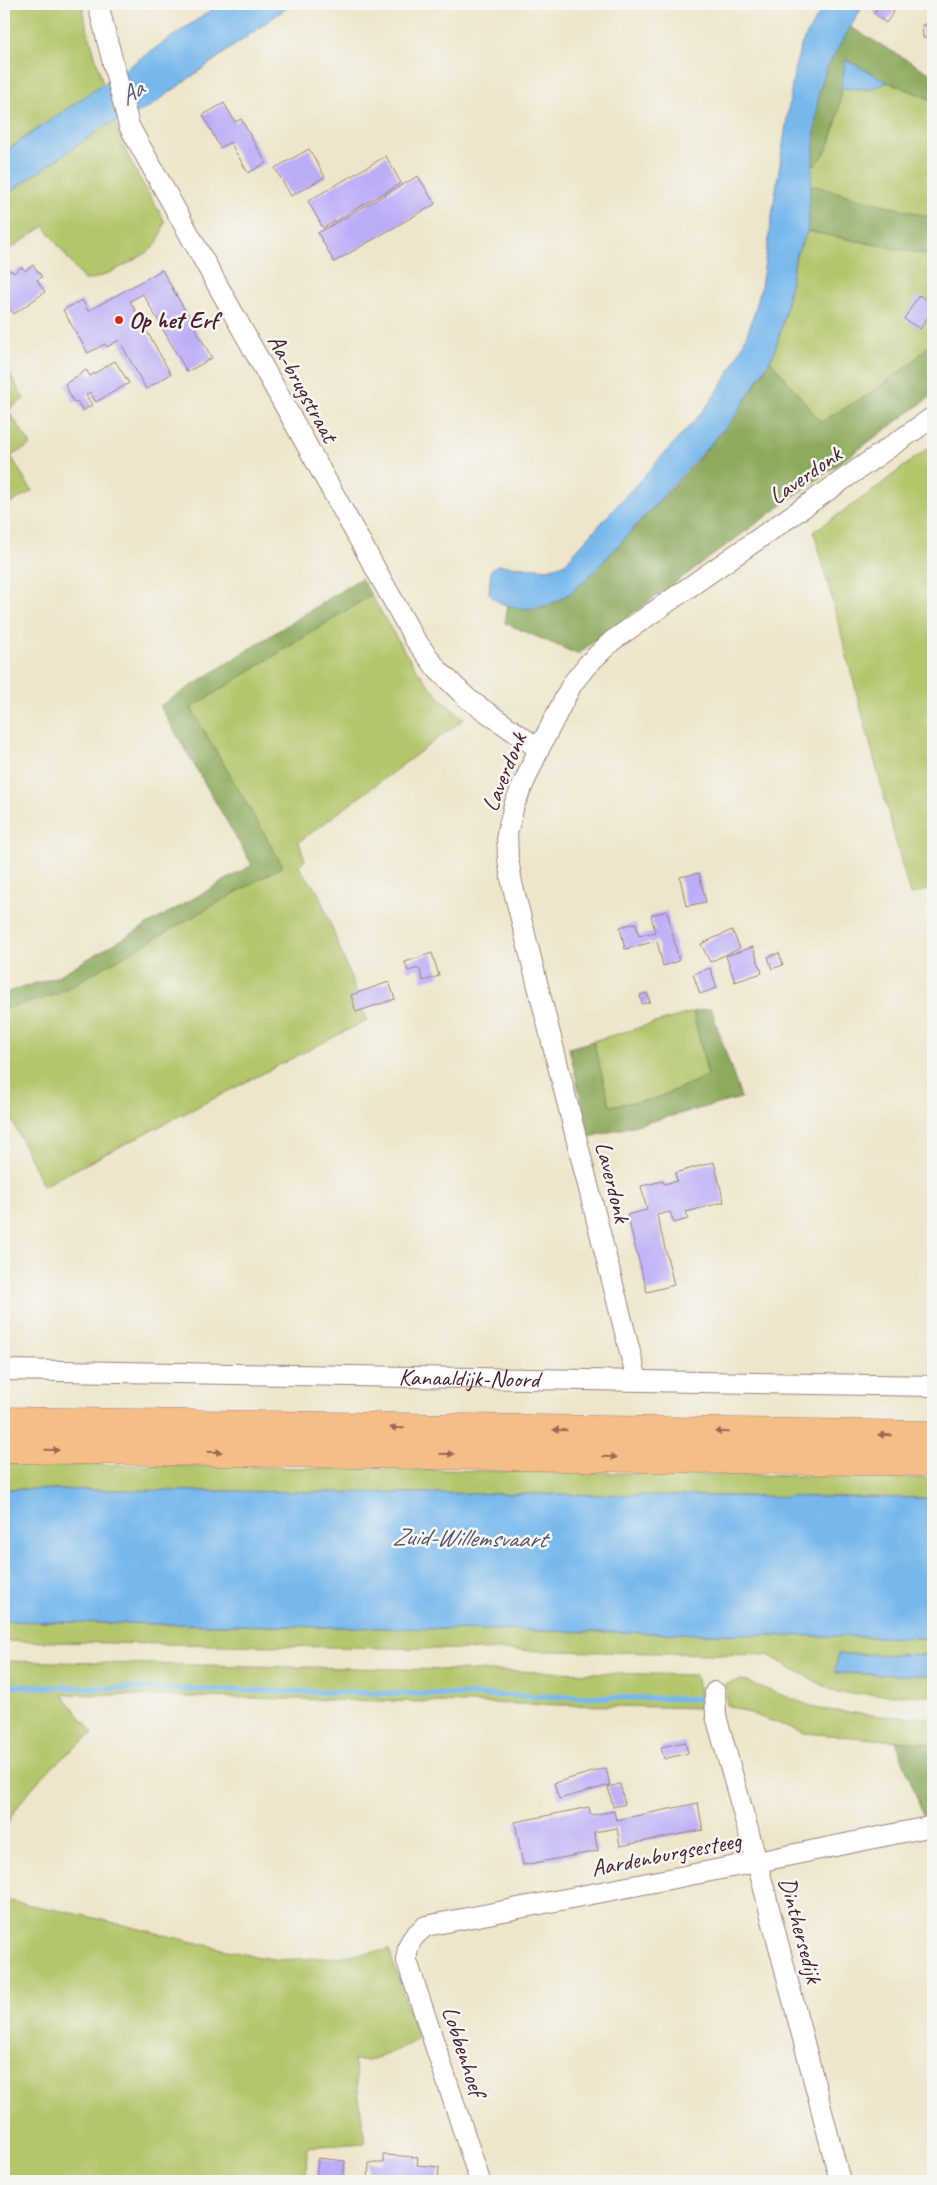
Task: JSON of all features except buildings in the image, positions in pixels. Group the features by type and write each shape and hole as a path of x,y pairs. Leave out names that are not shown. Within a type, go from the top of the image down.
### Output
{"highway":[{"path":"4,1421 933,1435"},
{"path":"4,1449 933,1462"}],"street":[{"name":"Aa-brugstraat","path":"98,4 129,126 414,638 437,670 468,699 539,748"},
{"name":"Laverdonk","path":"637,1380 508,859 507,834 514,805 539,748 572,684 588,664 612,641 933,416"},
{"name":"Kanaaldijk-Noord","path":"4,1370 933,1386"},
{"name":"Dinthersedijk","path":"715,1692 716,1716 757,1862 840,2181"},
{"name":"Aardenburgsesteeg","path":"412,1937 426,1926 933,1826"},
{"name":"Lobbenhoef","path":"412,1937 406,1951 407,1961 480,2181"}],"green space":[{"path":"4,4 83,4 83,13 103,84 4,152"},
{"path":"850,27 933,75 933,100 878,78 846,60 833,135 820,160 811,167 818,96 826,69"},
{"path":"888,82 933,100 933,218 810,185 811,167 825,153 834,132 841,88 870,89"},
{"path":"115,122 130,161 165,222 156,245 131,262 90,280 84,280 44,226 4,253 4,196 105,126"},
{"path":"810,185 933,218 933,256 807,231"},
{"path":"807,231 933,256 933,339 920,357 866,396 821,422 770,360 784,318 796,255"},
{"path":"933,339 933,395 577,654 505,623 508,605 532,608 550,605 575,590 592,574 721,432 739,409 770,360 821,422 896,375 910,364"},
{"path":"4,364 24,399 8,410 31,445 11,456 32,491 4,507"},
{"path":"933,444 933,888 910,895 814,531 867,495"},
{"path":"361,578 371,595 191,708 283,866 55,995 4,1009 4,993 56,977 252,865 160,706"},
{"path":"371,595 411,662 435,692 464,719 299,842 305,860 298,866 318,892 367,1020 43,1186 4,1103 4,1009 24,1002 282,866 191,708"},
{"path":"711,1008 741,1098 590,1137 569,1048 593,1041 610,1106 654,1099 708,1076 693,1012"},
{"path":"693,1012 708,1076 654,1099 610,1106 593,1041"},
{"path":"4,1463 933,1478 933,1498 4,1489"},
{"path":"4,1621 933,1638 933,1655 838,1654 836,1673 933,1676 933,1696 837,1693 768,1655 4,1641"},
{"path":"4,1661 696,1675 703,1708 62,1694 93,1733 54,1765 31,1789 4,1831"},
{"path":"742,1680 819,1709 880,1716 933,1718 933,1744 805,1733 727,1705 726,1684"},
{"path":"896,1741 933,1744 933,1816 924,1818"},
{"path":"4,1900 73,1913 248,1955 278,1960 336,1957 389,1950 418,2039 395,2051 378,2057 354,2060 365,2143 307,2147 306,2181 4,2181"}],"water":[{"name":"Aa","path":"220,4 292,4 148,108 105,126 4,196 4,152"},
{"path":"825,4 864,4 826,69 818,96 807,233 796,255 784,318 774,354 735,417 585,581 567,595 538,608 515,607 500,603 489,593 491,570 497,565 548,569 564,564 704,410 724,382 740,352 752,320 761,287 795,67 802,43"},
{"path":"846,60 888,82 870,89 841,88"},
{"name":"Zuid-Willemsvaart","path":"4,1489 933,1498 933,1638 4,1621"},
{"path":"838,1654 933,1655 933,1676 835,1673"}],"waterway":[{"path":"4,1686 700,1699"}],"place":[{"name":"Op het Erf","path":"119,320"}]}
